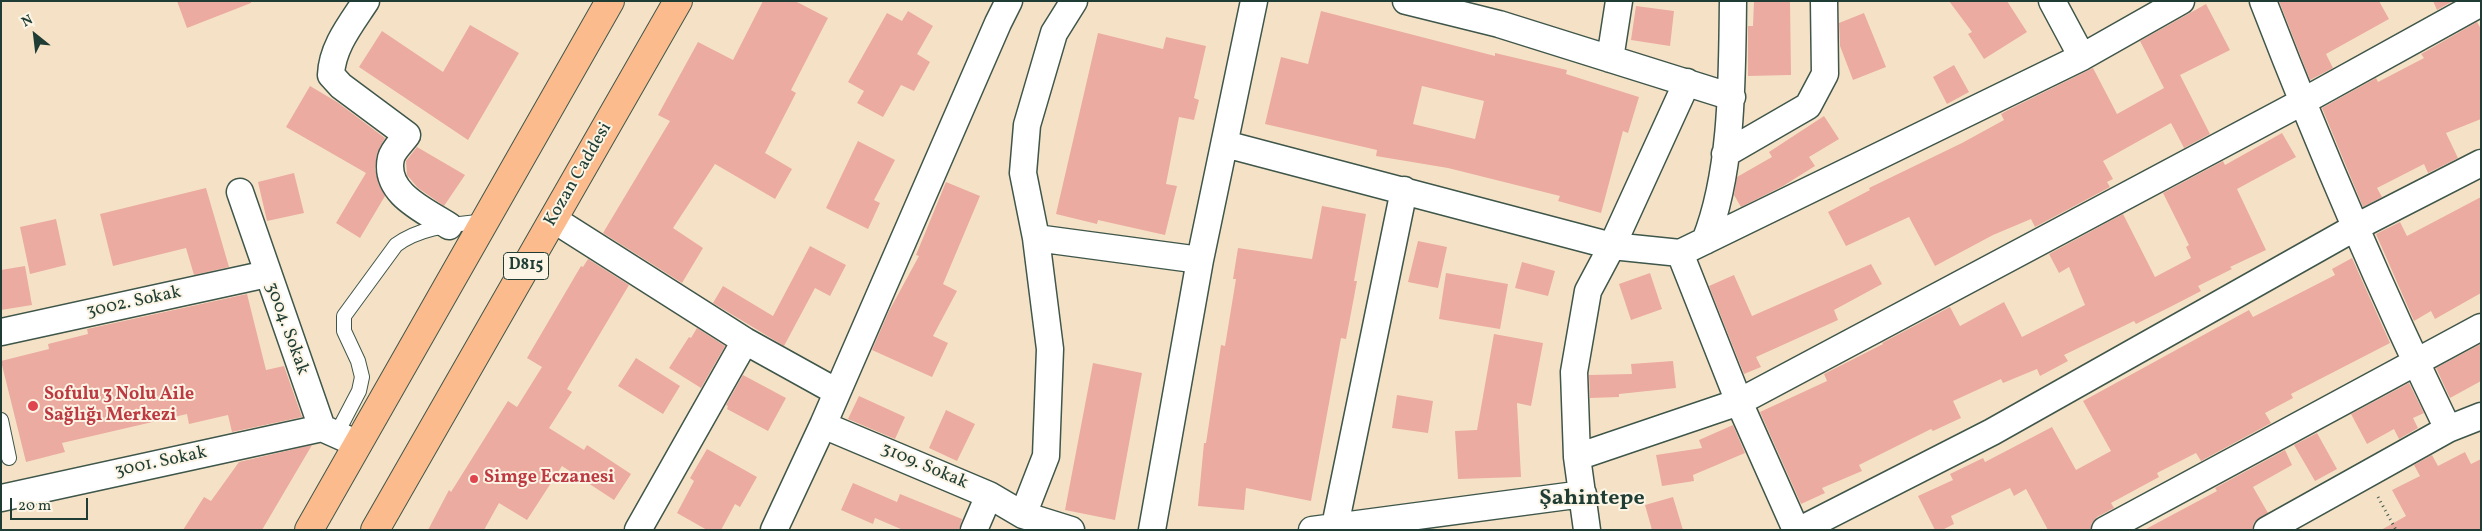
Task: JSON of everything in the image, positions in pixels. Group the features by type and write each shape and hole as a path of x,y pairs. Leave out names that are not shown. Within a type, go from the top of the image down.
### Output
{"highway":[{"path":"309,530 339,435 486,221 610,1"},
{"name":"Kozan Caddesi","path":"375,530 678,1"}],"street":[{"path":"366,1 340,40 332,62 331,75 341,86 407,135 392,156 390,177 404,197 449,226"},
{"path":"774,530 823,425 1009,1"},
{"path":"1023,516 1046,456 1050,350 1036,238 1023,173 1027,125 1054,33 1074,1"},
{"path":"1152,530 1200,260 1226,144 1254,1"},
{"path":"1406,1 1501,12 1610,58 1732,97"},
{"path":"1610,58 1619,1"},
{"path":"1705,241 1714,219 1732,97 1734,1"},
{"path":"1725,154 1808,106 1826,74 1824,1"},
{"path":"2052,1 2082,57"},
{"path":"1226,144 1612,246 1680,253 2082,57 2181,1"},
{"path":"2263,1 2302,102 2356,227 2416,363 2448,429"},
{"path":"1577,457 1739,402 2302,102 2481,3"},
{"path":"1587,530 1577,457 1574,372 1588,291 1612,246 1687,82"},
{"path":"1800,530 1992,432 2356,227 2481,163"},
{"path":"1404,190 1323,528 1412,523 1583,494"},
{"name":"3004. Sokak","path":"240,192 267,274 339,435"},
{"path":"553,219 745,341 836,392"},
{"path":"1036,238 1200,260"},
{"path":"1680,253 1739,402 1796,530"},
{"name":"3002. Sokak","path":"1,332 267,274"},
{"path":"2105,530 2481,327"},
{"path":"638,530 745,341"},
{"path":"2267,530 2448,429 2481,416"},
{"name":"3109. Sokak","path":"823,425 990,495 974,530"},
{"name":"3001. Sokak","path":"1,498 339,435"},
{"path":"990,495 1023,516 1071,530"}],"lane":[{"path":"339,435 359,391 362,377 358,361 344,331 344,316 396,245 419,231 486,221"},
{"path":"1,420 9,458"}],"path":[{"path":"2365,475 2396,530"}],"building":[{"path":"177,1 251,1 251,3 187,28"},
{"path":"763,1 795,1 828,18 791,90 796,93 765,153 792,169 775,199 715,164 673,228 703,248 682,283 603,233 670,121 658,115 698,42 733,60"},
{"path":"1754,1 1790,1 1791,75 1748,76 1748,26 1753,26"},
{"path":"1949,1 2007,1 2027,32 1984,59 1968,34 1972,32"},
{"path":"2279,1 2379,1 2389,19 2326,54 2333,68 2310,80"},
{"path":"2433,1 2453,1 2437,10"},
{"path":"2206,4 2230,50 2180,75 2210,134 2184,148 2171,123 2103,161 2113,179 2107,182 2110,187 2035,227 2031,219 1993,235 1935,266 1909,217 1846,246 1828,212 1870,190 1869,188 1962,143 2004,120 2001,114 2008,110 2093,68 2117,114 2164,88 2140,41"},
{"path":"1636,6 1674,11 1670,46 1631,40"},
{"path":"908,11 933,26 917,54 930,62 914,91 901,85 883,117 857,103 864,91 848,82 887,13 902,21"},
{"path":"1321,11 1495,56 1495,53 1567,70 1566,74 1639,97 1628,133 1623,131 1601,213 1558,201 1560,196 1448,168 1376,156 1377,150 1265,124 1281,57 1308,64","holes":["1422,86 1484,101 1475,139 1413,124"]},
{"path":"1864,13 1886,67 1853,80 1840,46 1839,23"},
{"path":"2477,22 2481,29 2481,119 2446,133 2458,158 2428,173 2424,164 2377,188 2382,197 2363,207 2322,108 2376,78 2378,82 2424,58 2421,54"},
{"path":"470,25 519,53 468,140 359,67 382,31 443,72"},
{"path":"1098,33 1163,49 1166,37 1206,46 1194,98 1199,100 1194,120 1179,117 1166,184 1177,186 1165,235 1098,220 1097,224 1056,214"},
{"path":"1954,65 1969,92 1947,104 1933,77"},
{"path":"310,86 337,102 385,138 377,153 375,169 379,185 385,196 360,238 336,223 366,173 286,127"},
{"path":"1824,116 1839,139 1809,157 1815,166 1783,186 1741,207 1734,195 1737,177 1772,157 1769,152"},
{"path":"2282,133 2296,157 2237,189 2266,250 2230,267 2232,269 2198,286 2201,291 2136,324 2134,321 2064,355 2068,361 2040,376 2037,369 2003,383 2001,379 1953,401 1961,418 1933,431 1931,429 1859,465 1862,471 1822,488 1825,493 1801,504 1760,412 1827,381 1824,374 1950,307 1960,326 2004,302 2022,337 2085,305 2069,267 2059,273 2049,254 2123,214 2155,277 2191,258 2186,247 2189,245 2163,193 2223,161 2225,165"},
{"path":"858,141 895,160 874,200 880,203 868,229 826,208"},
{"path":"417,147 465,175 444,206 418,188 407,175 406,161"},
{"path":"294,173 304,213 267,221 258,182"},
{"path":"946,182 980,196 943,284 957,291 933,336 948,343 932,377 872,350 889,311 919,256 916,255"},
{"path":"206,188 229,267 194,275 186,248 113,266 100,214"},
{"path":"2481,197 2481,293 2435,319 2431,311 2414,321 2376,234 2400,222 2407,236"},
{"path":"1322,206 1366,214 1354,281 1357,281 1351,313 1346,339 1341,338 1311,501 1246,488 1244,510 1198,506 1204,443 1206,443 1221,345 1225,346 1236,279 1233,279 1238,248 1312,259"},
{"path":"56,219 66,265 30,274 20,227"},
{"path":"1418,241 1447,247 1438,288 1408,282"},
{"path":"810,246 846,265 830,296 815,288 784,346 713,303 723,286 773,316"},
{"path":"2352,258 2390,343 2291,394 2293,398 2265,413 2271,423 2201,461 2196,453 2157,473 2159,477 2111,503 2114,508 2097,517 2092,523 2090,530 2048,530 2026,489 2014,496 2010,488 1951,516 1954,524 1942,530 1935,530 1918,496 1953,480 1950,474 1983,458 1985,462 2052,427 2076,470 2111,451 2083,401 2249,310 2253,317 2335,275 2332,269"},
{"path":"588,259 629,285 567,389 572,392 549,428 584,450 587,445 631,474 614,500 562,466 527,520 499,503 484,530 428,530 449,490 451,492 508,401 517,407 542,367 527,358 581,266 583,267"},
{"path":"1522,262 1555,271 1548,296 1515,288"},
{"path":"1871,264 1882,284 1834,310 1838,320 1756,357 1761,367 1744,374 1709,286 1734,275 1752,316"},
{"path":"25,266 32,305 1,310 1,270"},
{"path":"1446,273 1508,284 1500,329 1439,319"},
{"path":"1650,273 1662,309 1631,320 1619,284"},
{"path":"247,294 266,370 284,366 302,417 232,432 228,415 189,424 187,414 62,443 65,452 26,462 1,361 49,349 48,344 88,334 87,329"},
{"path":"697,328 725,346 701,388 669,368"},
{"path":"1494,334 1543,343 1531,406 1517,403 1521,477 1458,479 1455,431 1477,430"},
{"path":"2481,344 2481,381 2450,398 2436,368"},
{"path":"636,358 680,386 663,414 618,386"},
{"path":"1673,361 1676,388 1619,394 1619,397 1590,398 1589,375 1632,374 1631,364"},
{"path":"1093,363 1142,373 1115,520 1065,510"},
{"path":"743,375 786,398 768,431 727,409 728,406 726,405"},
{"path":"2409,383 2424,413 2413,418 2418,428 2399,439 2394,429 2367,444 2351,414"},
{"path":"1397,395 1433,401 1428,433 1392,428"},
{"path":"859,396 905,417 895,439 848,419"},
{"path":"946,410 975,424 957,461 929,448"},
{"path":"1733,425 1745,453 1693,475 1694,481 1662,486 1656,455 1702,448 1699,440"},
{"path":"2317,433 2337,469 2315,481 2294,445"},
{"path":"312,445 262,530 183,530 204,497 211,501 239,462"},
{"path":"707,449 757,477 740,507 735,504 721,530 707,530 677,513 694,481 690,478"},
{"path":"2285,450 2292,465 2253,487 2268,513 2254,522 2252,530 2144,530 2217,491 2215,488"},
{"path":"2465,452 2471,464 2481,459 2481,530 2381,530 2406,516 2392,490 2420,476 2414,465 2432,455 2438,466"},
{"path":"853,483 897,502 900,494 962,519 959,530 903,530 875,518 873,524 841,510"},
{"path":"1673,497 1683,530 1652,530 1645,505"}],"place":[{"name":"Sofulu 3 Nolu Aile Sağlığı Merkezi","path":"33,406"},
{"name":"Simge Eczanesi","path":"474,479"}],"district":[{"name":"Şahintepe","path":"1592,500"}]}
